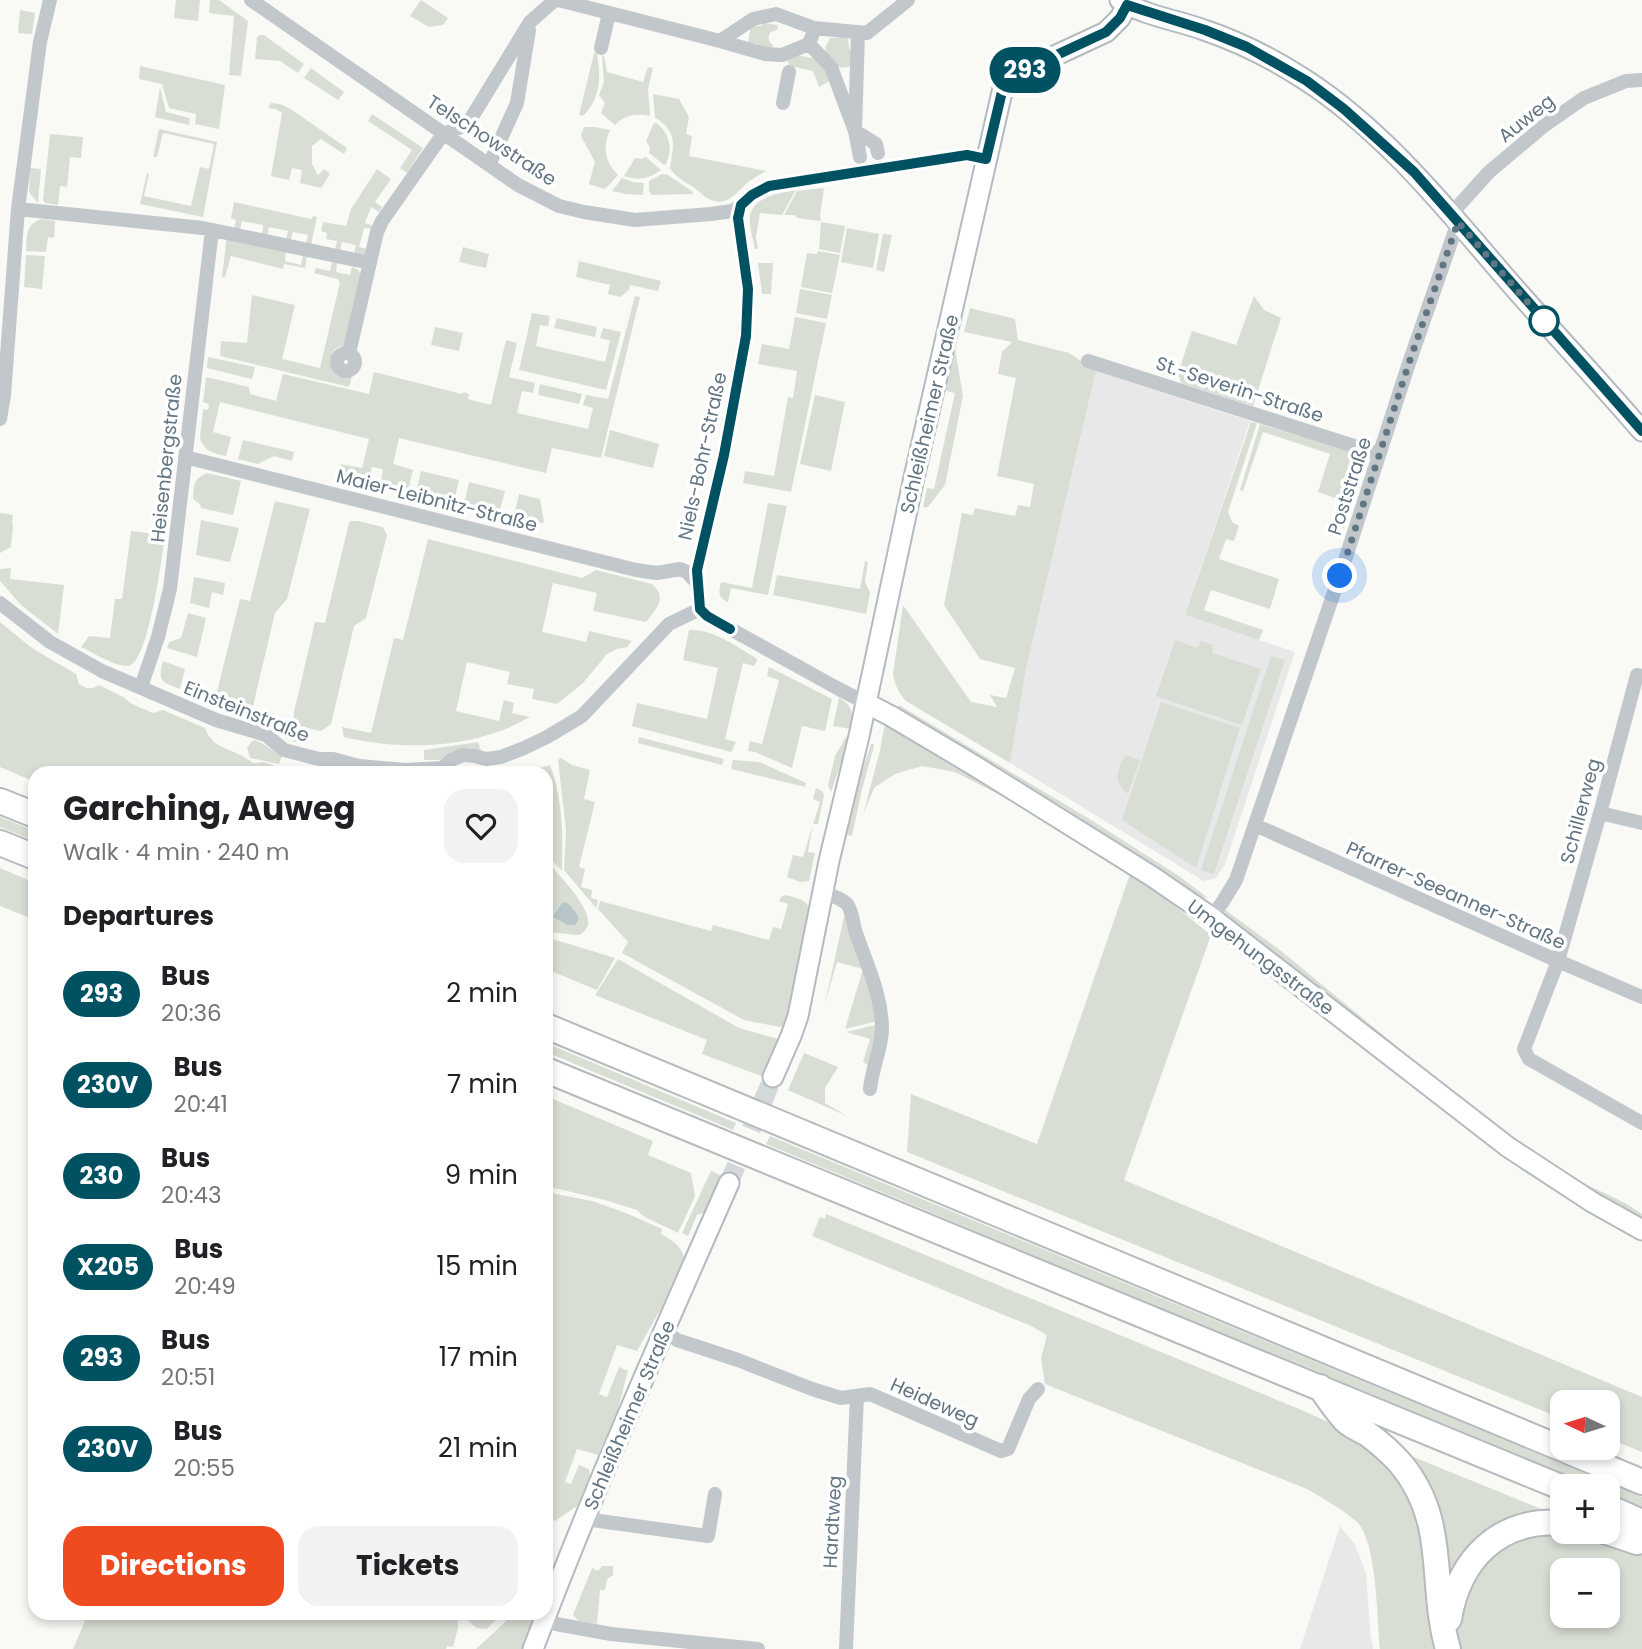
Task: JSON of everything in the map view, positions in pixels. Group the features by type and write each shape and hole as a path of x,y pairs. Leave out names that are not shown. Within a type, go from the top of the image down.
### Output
{"highway":[{"path":"0,801 28,812"},
{"path":"0,843 28,854"},
{"path":"553,1029 1642,1482"},
{"path":"553,1073 1550,1483"},
{"path":"1320,1386 1348,1423 1370,1436 1400,1464 1416,1486 1433,1532 1440,1619 1446,1645"},
{"path":"1620,1512 1642,1522"},
{"path":"1446,1645 1452,1600 1461,1577 1476,1558 1492,1541 1513,1530 1542,1521 1550,1522"},
{"path":"1620,1536 1642,1541"}],"street":[{"path":"0,419 19,208 40,42 50,0"},
{"name":"Telschowstraße","path":"251,0 518,185 559,206 635,220 711,214 732,211 769,186 967,155 986,159"},
{"path":"349,354 377,232 382,221 443,134 467,125 530,22 556,0 720,41 765,54 786,64"},
{"path":"771,0 776,14"},
{"path":"720,41 753,19 776,14 814,28 867,33 908,0"},
{"path":"1124,2 1247,47 1307,81 1353,117 1398,157 1455,218 1642,431"},
{"name":"Schleißheimer Straße","path":"773,1077 798,1016 822,892 1005,79 1106,32 1120,18 1124,2"},
{"path":"601,48 612,14"},
{"path":"489,165 517,103 530,22"},
{"path":"783,103 786,64 809,44 814,28"},
{"path":"855,131 858,32"},
{"path":"809,44 831,67 855,131 860,157"},
{"name":"Auweg","path":"1455,218 1489,172 1545,125 1584,98 1626,81 1642,80"},
{"path":"855,131 876,144 878,153"},
{"name":"Niels-Bohr-Straße","path":"697,583 697,570 724,455 746,336 748,289 738,218 741,205"},
{"path":"19,208 212,230 370,263"},
{"name":"Poststraße","path":"1211,917 1236,880 1345,559 1455,218"},
{"name":"Heisenbergstraße","path":"141,687 158,637 170,589 212,230"},
{"name":"St.-Severin-Straße","path":"1088,360 1379,454"},
{"name":"Maier-Leibnitz-Straße","path":"186,457 636,570 657,573 680,569"},
{"path":"702,547 680,569 687,572 697,583 700,609 712,619 866,703"},
{"name":"Einsteinstraße","path":"0,603 60,648 102,671 216,720 266,735 284,750 319,760 333,759 359,766"},
{"name":"Einsteinstraße","path":"444,766 450,760 463,755 486,759 501,757 563,728 582,716 669,624 700,609"},
{"name":"Schillerweg","path":"1641,1120 1529,1059 1524,1049 1558,961 1637,675 1642,676"},
{"name":"Umgehungsstraße","path":"866,703 1065,821 1153,877 1211,917 1508,1147 1592,1202 1642,1230"},
{"path":"1600,813 1642,823"},
{"name":"Pfarrer-Seeanner-Straße","path":"1255,825 1642,997"},
{"path":"822,892 848,906 870,966 882,1029 880,1053 870,1089"},
{"name":"Schleißheimer Straße","path":"553,1598 729,1182"},
{"name":"Heideweg","path":"665,1331 677,1340 841,1398 870,1394 1001,1451 1008,1449 1029,1399 1038,1389"},
{"name":"Hardtweg","path":"846,1649 857,1396"},
{"path":"585,1519 708,1536 715,1494"},
{"name":"Schleißheimer Straße","path":"533,1649 544,1620"},
{"path":"549,1620 556,1624 611,1634 758,1649"}],"shaded area":[{"path":"176,0 200,0 198,21 174,18"},
{"path":"210,0 219,0 248,21 241,76 229,75 234,16 209,13"},
{"path":"421,0 448,18 443,25 429,27 410,16"},
{"path":"20,10 35,13 32,34 18,33"},
{"path":"763,23 778,25 777,30 769,35 772,50 748,43 751,25 762,26"},
{"path":"264,35 304,64 298,73 280,61 255,59 257,37"},
{"path":"830,38 848,38 849,48 854,56 851,66 840,68 830,62 825,48"},
{"path":"594,53 597,54 598,87 593,102 583,116 579,115"},
{"path":"795,55 818,59 831,80 819,87 813,71 795,67 791,69 786,58"},
{"path":"602,56 607,72 643,82 648,67 653,68 648,89 650,116 631,116 615,125 601,113 605,103 599,95 604,82"},
{"path":"140,66 225,85 219,129 195,124 196,114 169,108 162,84 139,79"},
{"path":"311,68 344,92 338,100 304,78"},
{"path":"160,87 166,112 190,118 189,125 155,117"},
{"path":"653,94 679,99 689,117 686,134 692,136 689,156 766,171 725,201 705,197 670,168 673,140 668,129 655,118"},
{"path":"271,103 289,108 347,148 344,154 321,139 312,146 312,164 318,175 324,169 330,174 321,188 300,183 302,170 292,168 289,180 271,176 282,113 268,108"},
{"path":"372,114 423,148 407,173 400,168 412,150 368,121"},
{"path":"654,123 661,128 669,142 669,153 664,165 649,153 650,147 646,141"},
{"path":"584,127 610,130 606,154 618,175 604,189 589,184 595,162 581,136"},
{"path":"159,129 217,142 203,217 140,204 147,173 149,174 144,196 191,206 200,167 209,169 214,144 163,133 157,157 153,157"},
{"path":"50,134 83,137 81,158 70,157 67,187 60,186 58,205 45,203 43,200"},
{"path":"646,157 661,170 644,178 624,176 635,158"},
{"path":"30,168 41,169 38,203 29,192"},
{"path":"377,169 391,179 375,202 382,207 379,212 371,207 365,223 374,226 373,229 364,228 359,247 368,249 366,255 354,254 356,245 342,242 340,251 335,250 337,241 326,239 327,233 321,231 323,222 346,226 351,209"},
{"path":"662,174 668,175 693,194 651,195 649,181"},
{"path":"622,178 644,183 643,195 612,191"},
{"path":"824,188 821,221 784,215 797,191"},
{"path":"796,190 782,215 760,213 756,237 758,249 755,249 750,224 752,209 768,197"},
{"path":"234,202 311,219 313,216 317,217 311,245 306,244 308,235 293,232 290,241 286,240 288,231 269,227 267,236 262,235 263,225 242,221 240,230 234,229 236,220 231,218"},
{"path":"42,219 55,221 54,238 48,237 46,252 26,251 30,227"},
{"path":"821,222 845,226 840,253 819,249"},
{"path":"847,228 879,234 873,268 841,262"},
{"path":"883,234 892,235 884,272 876,270"},
{"path":"227,235 286,252 285,261 301,265 303,256 307,257 305,268 284,264 283,269 231,256 225,277 222,277"},
{"path":"463,247 489,254 486,268 459,262"},
{"path":"818,251 840,255 832,293 801,287 807,253 817,254"},
{"path":"26,255 45,256 42,289 24,287"},
{"path":"579,261 661,281 658,291 630,285 629,290 620,297 608,294 610,285 576,277"},
{"path":"332,262 337,263 336,272 350,275 352,267 362,275 344,347 340,346 334,350 330,362 336,371 352,376 349,387 220,356 221,341 247,343 252,295 295,305 282,359 320,368 340,282 314,273 316,268 330,271"},
{"path":"758,263 773,263 771,294 762,294"},
{"path":"800,289 832,295 827,319 796,313"},
{"path":"635,296 640,297 601,458 552,448 546,473 399,438 393,464 413,470 408,490 381,483 383,469 372,467 369,480 339,473 341,464 362,468 369,439 220,402 213,432 231,437 226,456 207,449 200,438 203,409 208,410 209,404 203,402 206,377 249,387 250,394 276,401 283,374 369,394 374,372 462,394 463,392 469,394 468,399 491,405 506,340 517,343 509,377 535,383 533,393 522,391 517,413 588,429 593,408 583,405 586,395 608,399"},
{"path":"1254,296 1264,310 1281,318 1253,406 1181,383 1178,373 1192,331 1236,345"},
{"path":"970,308 1015,319 1018,340 1069,353 1096,371 1026,669 1010,763 906,701 897,688 893,674 903,605 971,702 997,707 990,695 1006,698 1015,668 980,659 944,605 962,513 973,515 975,508 1015,516 1018,505 1030,507 1034,484 997,476 1016,378 998,374 1002,352 1012,342 964,332"},
{"path":"532,313 550,316 548,326 540,325 536,346 605,362 610,341 600,338 603,328 621,332 606,390 519,370"},
{"path":"795,317 826,323 791,492 743,483 745,471 774,476 788,397 793,398 797,371 758,364 762,344 789,349"},
{"path":"557,318 597,327 595,337 554,328"},
{"path":"435,327 463,333 459,351 431,345"},
{"path":"952,346 955,349 963,396 945,485 928,507 923,507 927,488 934,489 955,393 943,390"},
{"path":"208,357 255,367 252,379 207,368"},
{"path":"1096,371 1250,421 1185,615 1295,652 1225,864 1216,878 1204,881 1010,763 1026,669"},
{"path":"540,384 582,394 579,404 538,395"},
{"path":"815,395 845,402 831,471 800,464"},
{"path":"1251,422 1257,423 1228,512 1232,522 1239,526 1234,541 1226,539 1219,559 1279,579 1270,609 1211,590 1204,610 1263,630 1259,640 1185,615"},
{"path":"1260,424 1361,455 1366,461 1344,528 1332,525 1340,500 1318,492 1330,454 1263,432 1243,491 1240,490"},
{"path":"610,430 659,444 653,468 604,456"},
{"path":"243,440 294,452 292,461 274,456 258,464 238,459"},
{"path":"421,471 459,480 454,501 416,492"},
{"path":"207,473 241,481 233,515 201,508 193,499 195,483"},
{"path":"469,482 505,491 499,513 464,504"},
{"path":"519,494 540,499 544,522 514,516"},
{"path":"275,501 310,509 287,599 275,613 253,706 229,699 217,704 189,690 216,696 240,599 250,601"},
{"path":"768,503 787,506 768,595 731,588 728,602 720,596 721,582 752,588"},
{"path":"0,513 13,515 13,525 11,547 0,553"},
{"path":"201,520 239,528 230,562 196,555"},
{"path":"351,521 383,527 387,535 366,618 354,626 331,724 321,731 297,726 294,712 315,622 325,623"},
{"path":"131,531 165,535 149,626 138,658 126,666 113,663 81,647 89,636 110,638 115,599 122,599"},
{"path":"428,539 582,578 596,570 652,584 659,594 659,603 646,622 593,611 597,593 553,583 542,632 586,642 589,631 632,641 627,647 607,654 583,683 557,704 532,699 534,689 507,684 510,672 467,662 456,711 499,721 504,700 514,703 512,713 530,717 481,737 442,744 383,744 344,737 342,727 371,733 394,638 403,640"},
{"path":"865,561 868,562 865,582 870,593 866,614 773,595 777,575 860,589"},
{"path":"11,568 10,579 64,585 58,634 21,605 0,581 0,569"},
{"path":"194,577 225,583 223,595 212,592 209,608 190,603"},
{"path":"188,613 206,618 197,657 167,648 169,642 181,638"},
{"path":"0,622 32,648 76,674 82,686 91,688 99,685 153,713 163,710 205,728 214,742 253,763 264,762 275,766 28,766 28,779 0,767"},
{"path":"689,630 716,635 756,658 754,666 743,663 725,739 736,742 731,752 632,726 637,703 707,719 718,668 683,660"},
{"path":"1175,640 1197,648 1201,641 1213,645 1212,653 1261,669 1242,725 1156,696"},
{"path":"1271,656 1285,660 1214,874 1201,870"},
{"path":"163,661 185,669 180,689 162,680"},
{"path":"769,667 832,699 825,731 802,726 792,768 748,751 750,741 762,744 779,680 767,676"},
{"path":"839,698 851,711 851,729 833,726"},
{"path":"1161,702 1240,728 1196,868 1122,820"},
{"path":"899,705 1088,818 1179,876 1208,898 1199,897 1063,807 895,712"},
{"path":"274,718 278,723 302,731 299,743 271,729"},
{"path":"886,724 1004,788 1000,795 955,772 922,766 895,774 874,788 863,815"},
{"path":"639,737 724,759 722,765 638,743"},
{"path":"846,737 849,739 831,792 828,785 835,756"},
{"path":"255,740 282,755 279,764 250,758 247,748"},
{"path":"478,742 481,750 467,748 454,751 439,760 424,760 424,750"},
{"path":"871,744 874,744 873,750 852,836 847,835 857,787"},
{"path":"1125,755 1140,760 1128,794 1118,780"},
{"path":"561,758 572,765 590,770 584,799 595,802 579,867 585,869 581,887 592,890 591,898 598,900 596,908 564,870 566,830 558,760"},
{"path":"733,760 759,762 806,783 805,787 731,769"},
{"path":"553,775 560,804 562,871 553,861"},
{"path":"816,788 824,795 818,824 813,824 820,802 813,799"},
{"path":"0,817 28,828 28,838 0,827"},
{"path":"813,826 808,852 815,853 809,881 800,882 787,877 793,855 803,857"},
{"path":"0,868 28,880 28,917 0,906"},
{"path":"553,868 587,914 588,926 579,935 553,933"},
{"path":"1131,871 1211,935 1124,1180 1642,1397 1642,1452 1620,1443 1620,1390 1550,1390 1550,1414 907,1152 911,1094 1037,1144"},
{"path":"785,895 804,902 810,912 789,1020 780,1027 744,1020 622,953 628,942 598,909 600,901 711,931 713,925 769,940 773,927 781,929 788,904 779,901"},
{"path":"565,902 572,907 579,919 575,925 568,925 553,917"},
{"path":"1224,909 1280,950 1463,1101 1577,1180 1642,1214 1642,1222 1499,1134 1277,954 1228,919"},
{"path":"845,912 861,956 878,1021 845,1029 863,969 837,962 825,1003"},
{"path":"553,939 615,958 597,990 553,972"},
{"path":"618,959 739,1028 778,1039 764,1077 702,1054 707,1040 595,995"},
{"path":"879,1024 870,1066 863,1062 870,1039 846,1032"},
{"path":"553,1046 736,1123 733,1130 553,1055"},
{"path":"804,1053 838,1067 825,1088 825,1103 847,1116 788,1090"},
{"path":"553,1099 653,1141 648,1155 691,1173 695,1196 678,1233 643,1216 637,1210 553,1188"},
{"path":"770,1136 1586,1474 1560,1474 766,1144"},
{"path":"711,1171 724,1177 706,1212 697,1215 688,1236 682,1233"},
{"path":"553,1193 592,1201 662,1229 661,1234 678,1246 684,1257 662,1307 637,1351 617,1345 599,1394 607,1397 619,1367 628,1371 617,1412 598,1455 577,1449 565,1482 571,1484 579,1465 589,1469 590,1476 577,1506 555,1521"},
{"path":"826,1214 1304,1411 1341,1428 1377,1451 1421,1512 1439,1649 1380,1649 1375,1582 1369,1546 1357,1522 1333,1504 1307,1489 1045,1384 1041,1358 1047,1335 812,1236 820,1217 825,1219"},
{"path":"1406,1454 1546,1511 1449,1591"},
{"path":"1620,1488 1642,1497 1642,1508 1620,1499"},
{"path":"1340,1526 1355,1545 1366,1573 1373,1649 1300,1649"},
{"path":"1550,1533 1550,1544 1616,1544 1642,1554 1642,1649 1460,1649 1457,1613 1461,1594 1500,1543"},
{"path":"602,1566 613,1566 613,1575 607,1579 605,1590 600,1590 597,1624 579,1621 573,1615 592,1568 598,1571"},
{"path":"85,1620 458,1620 453,1647 447,1646 446,1649 73,1649"},
{"path":"495,1620 487,1629 477,1628 469,1622"},
{"path":"507,1620 532,1620 522,1649 476,1649"}],"tunnel":[{"path":"729,1183 773,1077"}],"bus line":[{"name":"293","path":"730,629 700,609 697,570 724,455 746,336 748,289 738,218 741,205 769,186 967,155 986,159 1005,79 1106,32 1120,18 1127,5 1205,30 1247,47 1290,70 1326,94 1414,172 1642,431"}],"route":[{"path":"1340,576 1458,222 1544,321"}]}
